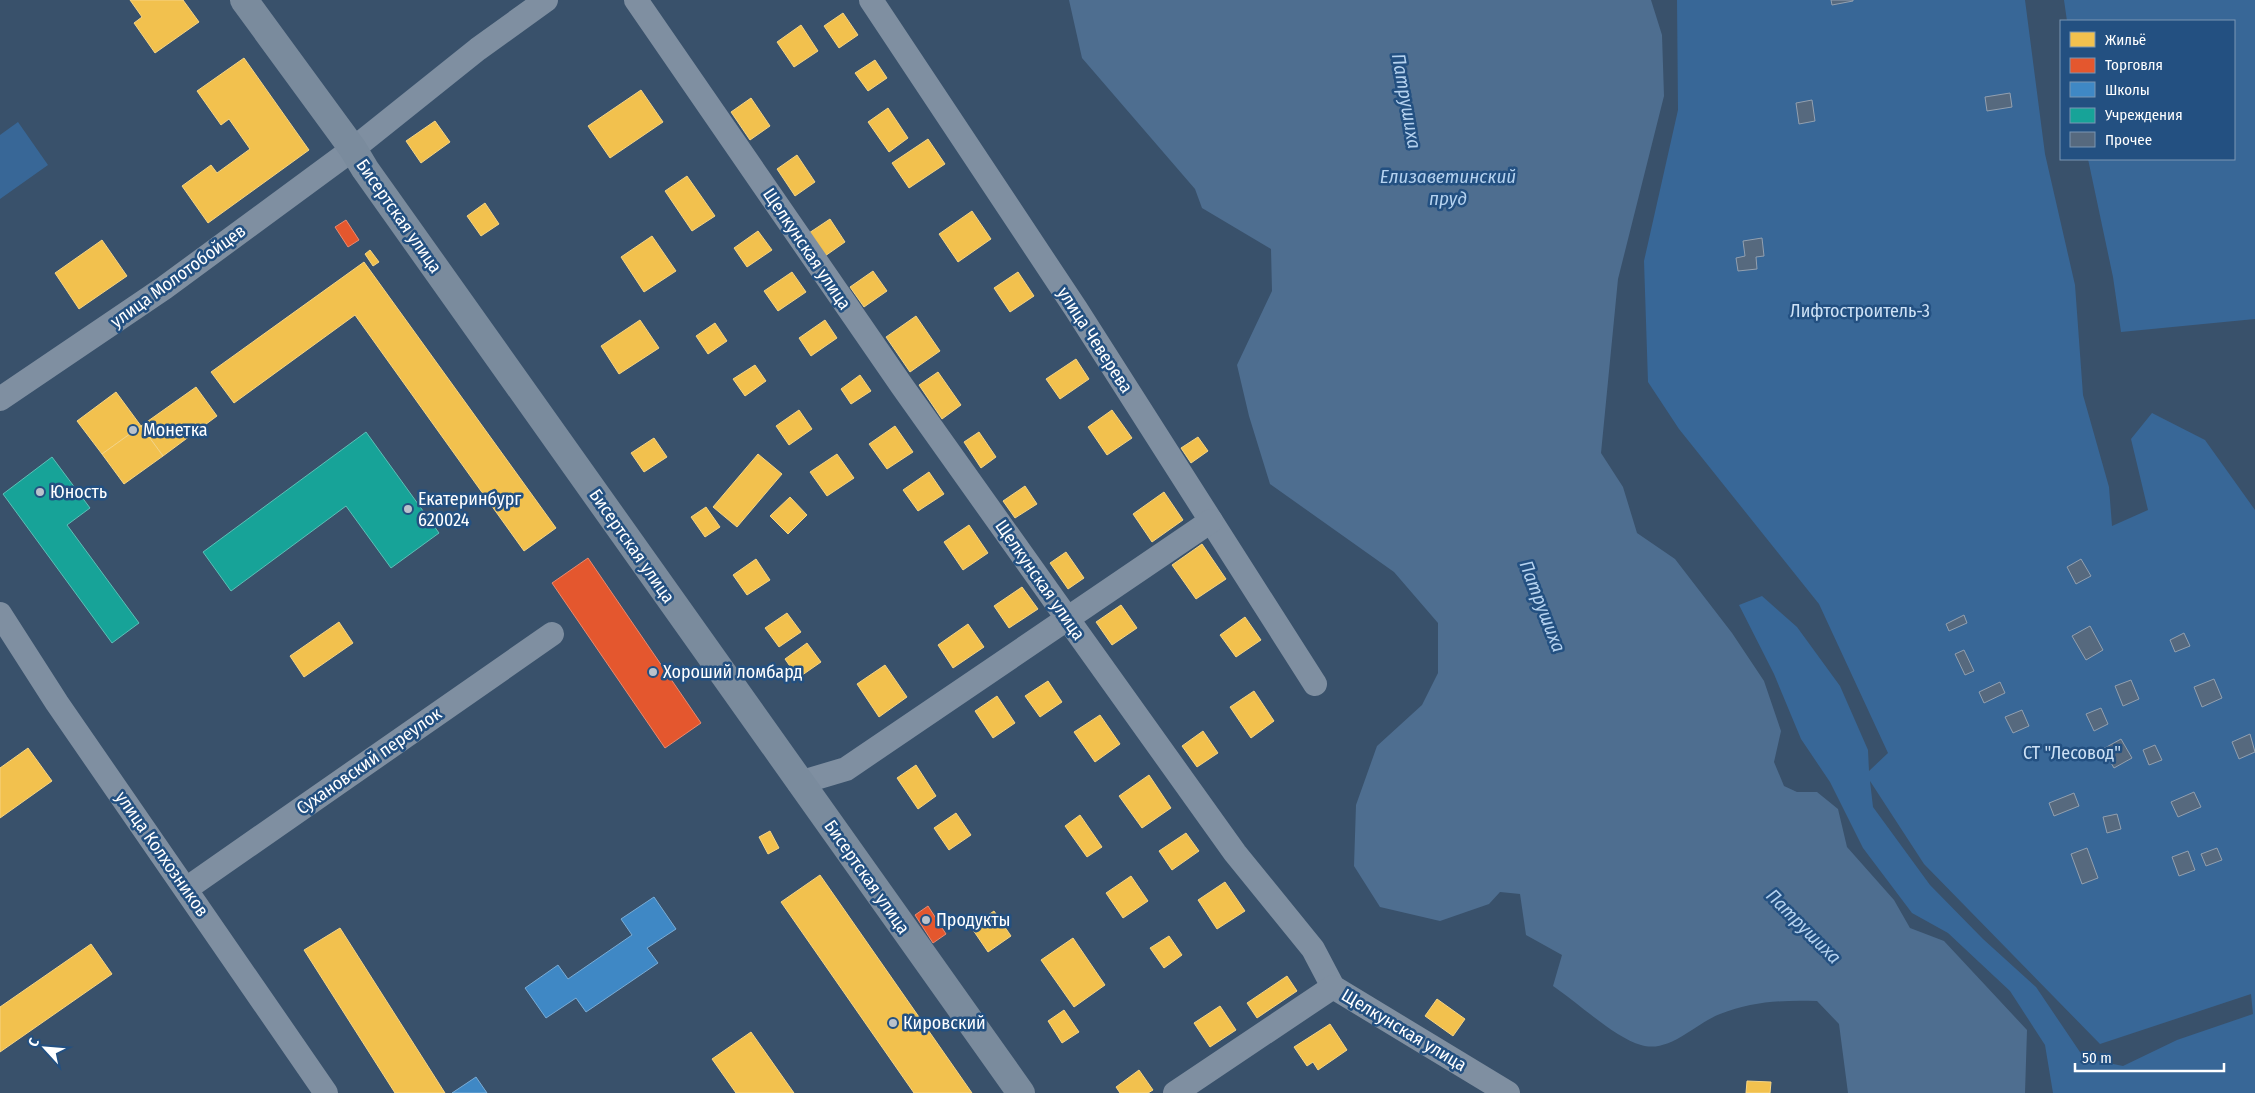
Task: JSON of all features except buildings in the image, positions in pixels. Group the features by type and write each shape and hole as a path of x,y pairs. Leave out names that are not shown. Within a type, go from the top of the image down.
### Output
{"main road":[{"name":"Бисертская улица","path":"244,0 353,148 365,169 1021,1093"}],"street":[{"name":"улица Молотобойцев","path":"0,399 164,288 353,148 478,49 546,0"},
{"name":"Щелкунская улица","path":"636,0 897,378 1067,618 1235,853 1313,949 1333,987 1508,1093"},
{"name":"улица Чеверева","path":"871,0 1076,309 1315,684"},
{"path":"800,783 846,769 1210,521"},
{"name":"улица Колхозников","path":"0,614 57,703 326,1093"},
{"name":"Сухановский переулок","path":"186,889 552,634"},
{"path":"1175,1093 1333,987"}],"green space":[{"path":"1677,0 2025,0 2045,154 2075,285 2083,395 2109,487 2112,526 2148,510 2131,439 2152,413 2205,440 2255,510 2255,1093 2053,1093 2045,1045 2010,991 1948,933 1912,913 1863,848 1830,782 1801,739 1774,674 1739,605 1762,596 1797,627 1840,686 1868,750 1869,771 1888,753 1819,604 1679,429 1648,382 1644,261 1678,110","holes":["1870,781 1924,864 2100,1044 2251,994 2253,1014 2177,1040 2123,1066 2084,1058 2036,987 1983,939 1930,885 1873,807"]},
{"path":"2064,0 2255,0 2255,319 2121,332 2113,277 2088,160 2235,160 2235,20 2067,20"},
{"path":"18,122 48,165 0,199 0,135"}],"water":[{"name":"Елизаветинский пруд","path":"1069,0 1651,0 1662,35 1664,96 1618,279 1601,453 1623,487 1637,533 1675,559 1732,633 1764,681 1781,731 1774,762 1784,786 1797,792 1817,792 1838,809 1847,847 1894,900 1910,928 1944,941 2027,1030 2025,1093 1848,1093 1839,1024 1817,1001 1780,1001 1744,1006 1711,1018 1672,1042 1651,1047 1641,1045 1608,1027 1553,986 1562,955 1526,935 1520,894 1500,892 1489,904 1440,921 1380,907 1354,866 1356,805 1377,746 1422,705 1438,673 1438,623 1394,572 1270,484 1249,416 1237,365 1272,291 1271,249 1202,208 1195,189 1082,58"}],"place":[{"name":"Монетка","path":"133,430"},
{"name":"Юность","path":"40,492"},
{"name":"Екатеринбург 620024","path":"408,509"},
{"name":"Хороший ломбард","path":"653,672"},
{"name":"Продукты","path":"926,920"},
{"name":"Кировский","path":"893,1023"}],"water label":[{"name":"Патрушиха","path":"1407,101"},
{"name":"Патрушиха","path":"1543,606"},
{"name":"Патрушиха","path":"1804,926"}],"park label":[{"name":"Лифтостроитель-3","path":"1860,311"},
{"name":"СТ \"Лесовод\"","path":"2072,753"}]}
